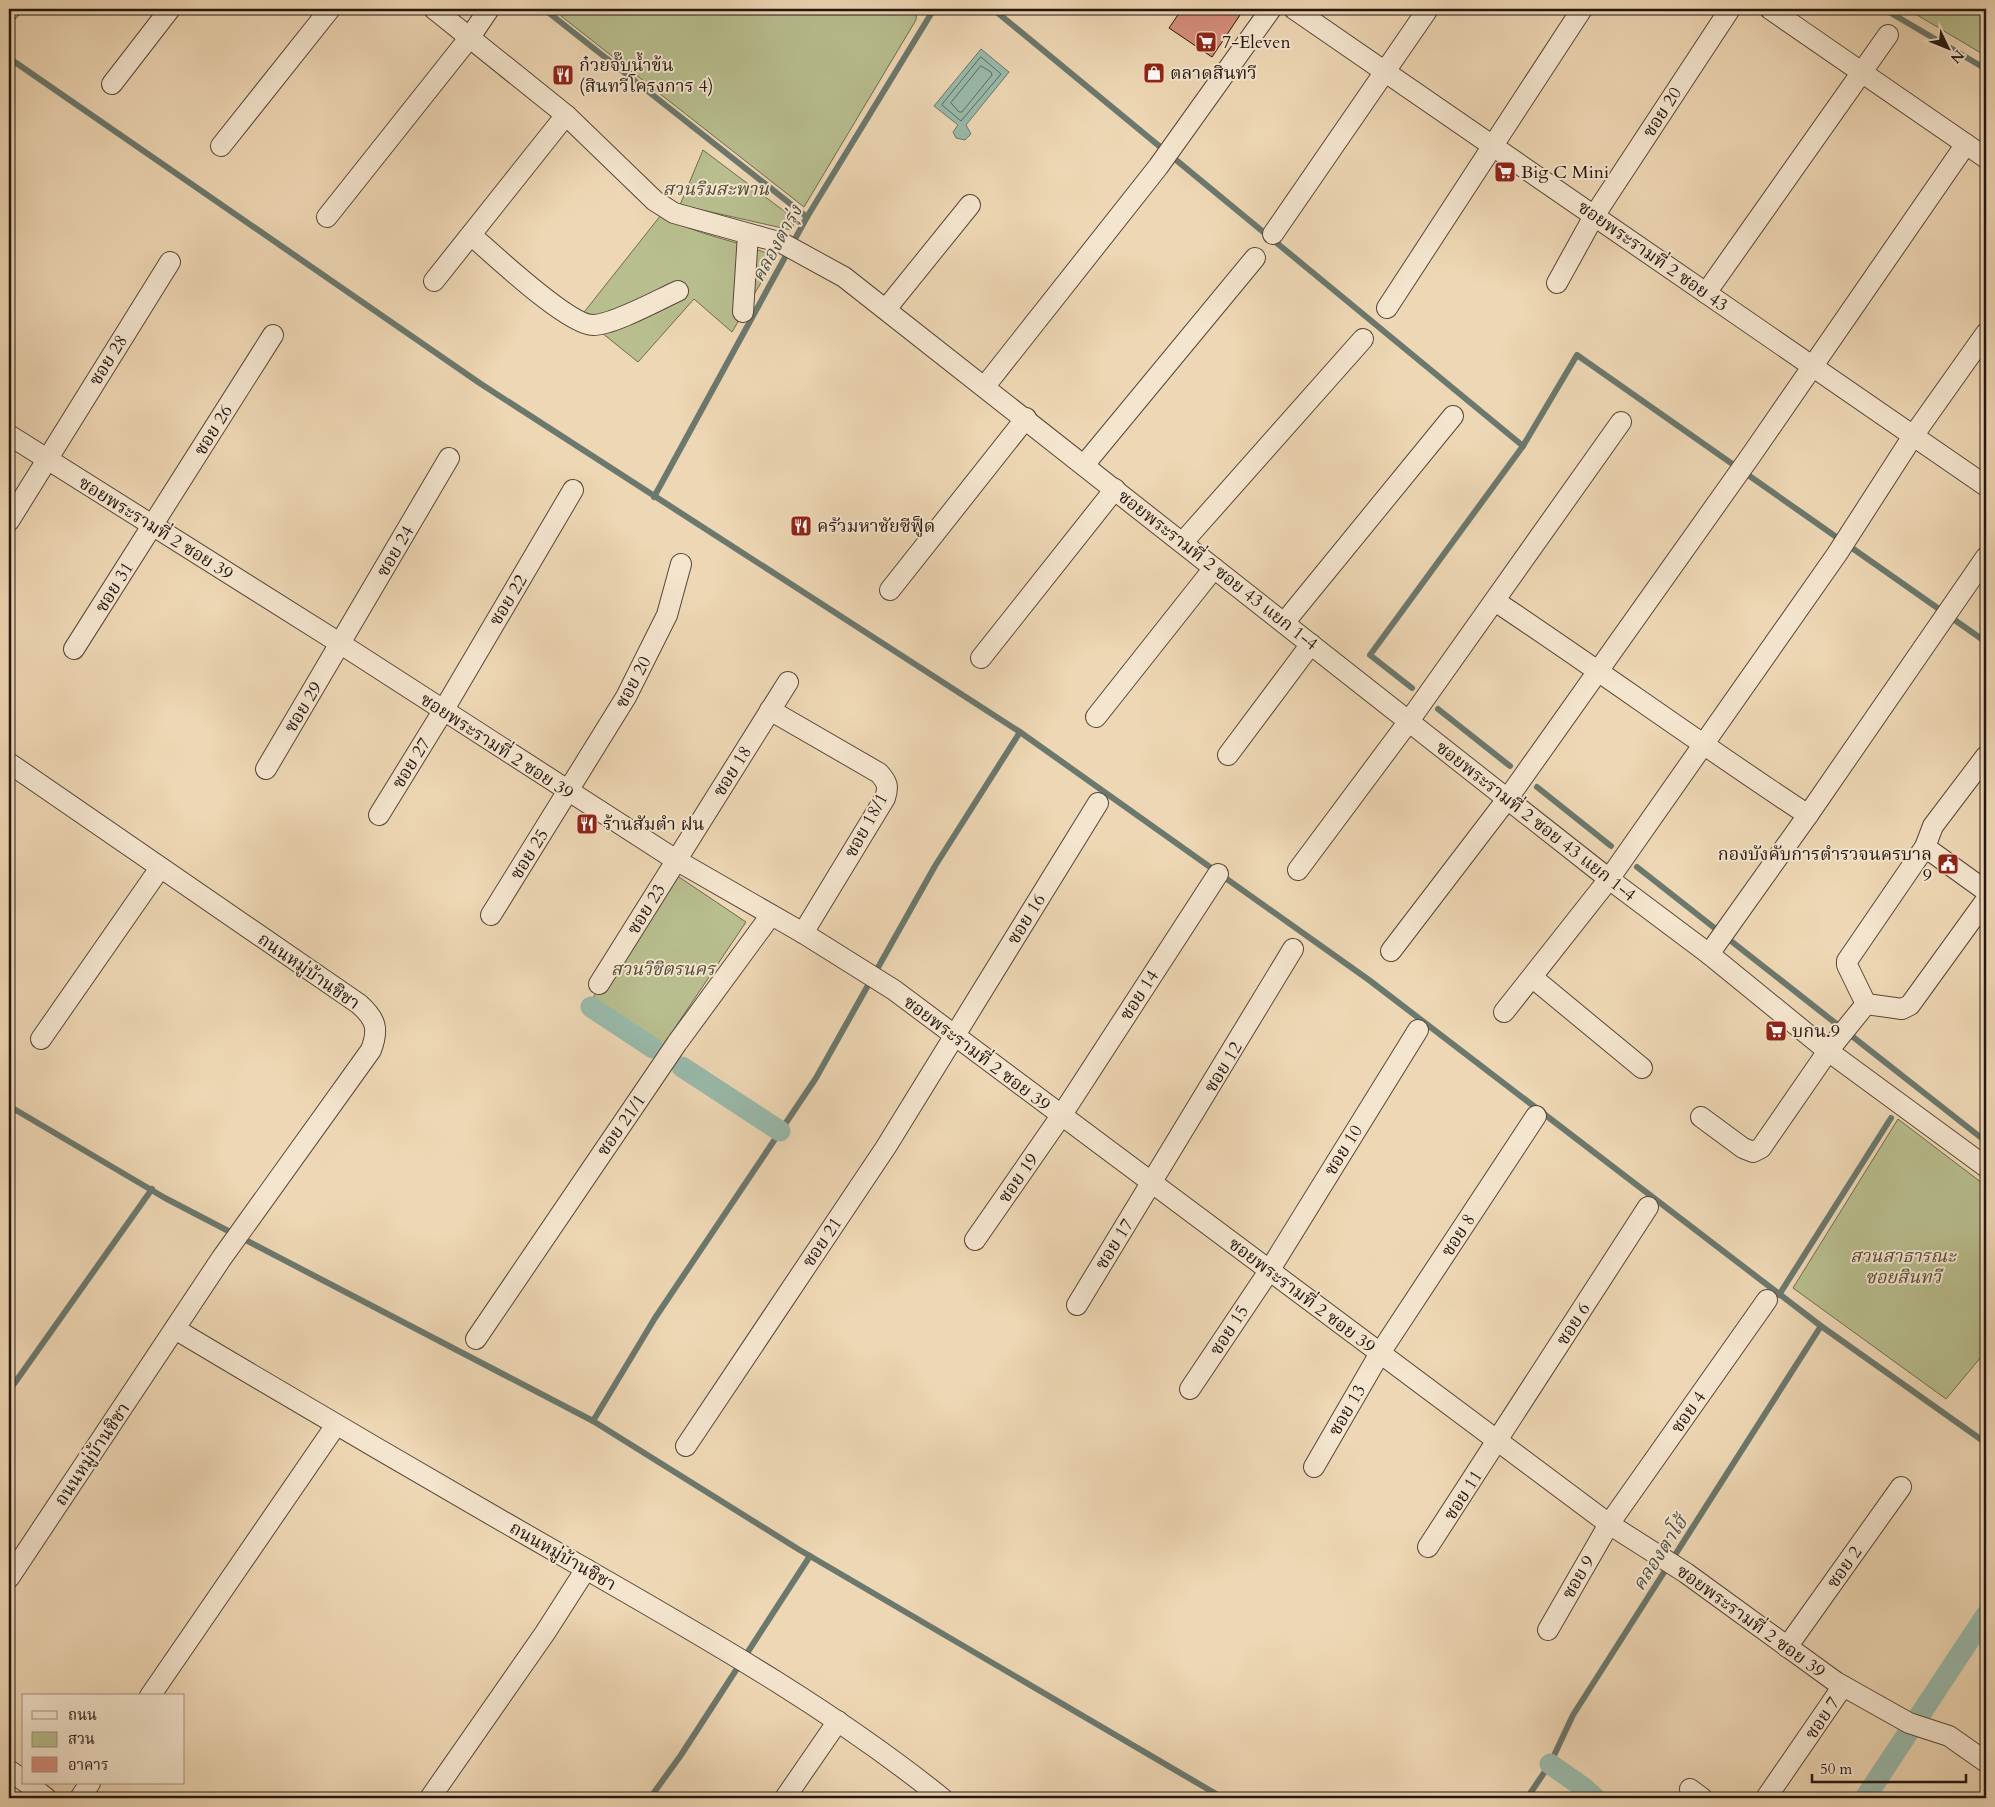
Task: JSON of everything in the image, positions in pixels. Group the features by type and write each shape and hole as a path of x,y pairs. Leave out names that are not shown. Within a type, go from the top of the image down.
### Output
{"street":[{"path":"112,84 170,9"},
{"path":"221,146 330,9"},
{"name":"ซอยพระรามที่ 2 ซอย 43 แยก 1-4","path":"434,9 566,115 656,201 674,213 782,243 844,277 1026,418 1609,879 1709,954 1828,1052 1986,1167"},
{"path":"327,217 470,37 489,9"},
{"path":"985,386 1158,167 1271,9"},
{"name":"ซอยพระรามที่ 2 ซอย 43","path":"1294,9 1986,486"},
{"path":"1273,234 1428,9"},
{"path":"1387,308 1582,9"},
{"name":"ซอย 20","path":"1557,283 1594,216 1730,9"},
{"path":"1770,9 1986,158"},
{"path":"1706,293 1888,35"},
{"path":"434,281 566,115"},
{"path":"1392,951 1508,798 1599,671 1734,481 1966,144"},
{"path":"886,309 970,205"},
{"path":"744,312 748,234"},
{"path":"471,235 576,321 592,325 606,323 678,291"},
{"path":"1084,465 1255,258"},
{"name":"ซอย 28","path":"9,521 46,458 170,262"},
{"path":"1504,1012 1609,879 1701,745 1837,554 1913,436 1986,333"},
{"name":"ซอย 26","path":"153,526 273,335"},
{"path":"1183,542 1364,338"},
{"path":"1284,623 1453,416"},
{"path":"890,590 1026,418"},
{"path":"1298,870 1495,602 1621,422"},
{"name":"ซอยพระรามที่ 2 ซอย 39","path":"9,435 341,644 676,860 803,933 894,990 1609,1524 1686,1573 1843,1686 1909,1724 1949,1736 1986,1762"},
{"name":"ซอย 24","path":"341,644 449,458"},
{"path":"981,658 1115,489"},
{"name":"ซอย 22","path":"444,711 573,490"},
{"name":"ซอย 31","path":"74,649 153,526"},
{"path":"1709,954 1808,815 1986,557"},
{"name":"ซอย 20","path":"568,792 626,697 667,615 681,564"},
{"path":"1096,717 1214,568"},
{"path":"1495,602 1599,671 1701,745 1808,815"},
{"name":"ซอย 29","path":"266,769 341,644"},
{"path":"1228,755 1311,644"},
{"name":"ซอย 18","path":"676,860 788,682"},
{"name":"ซอย 18/1","path":"770,710 879,773 887,782 888,790 885,798 803,933"},
{"name":"ซอย 27","path":"379,815 444,711"},
{"path":"1866,1004 1846,965 1847,961 1925,847 1932,826 1986,756"},
{"name":"ถนนหมู่บ้านชิชา","path":"9,763 359,1004 370,1014 376,1024 376,1037 371,1050 221,1259 9,1578"},
{"name":"ซอย 25","path":"490,915 568,792"},
{"name":"ซอย 16","path":"954,1035 1098,803"},
{"path":"1925,847 1986,891"},
{"name":"ซอย 23","path":"599,984 676,860"},
{"path":"41,1039 160,868"},
{"name":"ซอย 14","path":"1061,1116 1218,874"},
{"path":"1866,1004 1902,1008 1910,1005 1986,900"},
{"name":"ซอย 21/1","path":"476,1339 677,1043 771,915"},
{"name":"ซอย 12","path":"1152,1184 1294,949"},
{"path":"1532,978 1642,1068"},
{"path":"1701,1117 1743,1148 1753,1152 1761,1148 1828,1052 1866,1004"},
{"name":"ซอย 10","path":"1268,1271 1418,1030"},
{"name":"ซอย 21","path":"686,1446 886,1147 954,1035"},
{"name":"ซอย 19","path":"975,1240 1061,1116"},
{"name":"ซอย 8","path":"1380,1353 1536,1116"},
{"name":"ซอย 17","path":"1077,1305 1152,1184"},
{"name":"ซอย 6","path":"1498,1442 1648,1207"},
{"name":"ซอย 15","path":"1190,1389 1268,1271"},
{"name":"ซอย 4","path":"1609,1524 1767,1300"},
{"name":"ถนนหมู่บ้านชิชา","path":"174,1329 336,1426 714,1642 838,1721 942,1798"},
{"name":"ซอย 13","path":"1314,1467 1380,1353"},
{"path":"151,1694 336,1426"},
{"name":"ซอย 11","path":"1428,1547 1498,1442"},
{"name":"ซอย 2","path":"1787,1647 1901,1487"},
{"name":"ซอย 9","path":"1548,1630 1609,1524"},
{"path":"430,1798 545,1633 586,1569"},
{"name":"ซอย 7","path":"1766,1798 1843,1686"},
{"path":"785,1798 838,1721"},
{"path":"9,1770 22,1780"},
{"path":"28,1784 46,1798"},
{"path":"80,1798 89,1784"}],"green space":[{"path":"567,9 917,9 916,20 804,207 561,16"},
{"path":"1907,9 1986,9 1986,56"},
{"name":"สวนริมสะพาน","path":"703,150 796,220 791,230 680,205"},
{"path":"661,215 689,228 776,257 732,332 694,299 638,362 581,316"},
{"name":"สวนวิชิตรนคร","path":"676,875 746,922 662,1047 592,999"},
{"name":"สวนสาธารณะ ซอยสินทวี","path":"1898,1119 1986,1186 1986,1351 1946,1399 1793,1288"}],"water":[{"path":"981,49 1009,72 966,125 971,134 965,140 956,138 953,132 958,125 934,106"}],"building":[{"name":"7-Eleven","path":"1182,9 1244,9 1212,57 1169,28"}],"waterway":[{"path":"544,9 807,217"},
{"name":"คลองตารุ่ง","path":"654,497 807,217 934,9"},
{"path":"993,9 1523,446"},
{"path":"1884,9 1986,69"},
{"path":"9,58 481,384 1020,732 1369,980 1821,1326 1986,1443"},
{"path":"1412,688 1370,655 1523,446 1577,355 1986,642"},
{"path":"1438,709 1510,766"},
{"path":"1020,732 935,866 816,1078 655,1318 593,1421 798,1549 1223,1798"},
{"path":"1537,787 1611,846"},
{"path":"1637,867 1984,1140"},
{"path":"591,1007 653,1048"},
{"path":"682,1067 780,1131"},
{"path":"9,1106 165,1198 593,1421"},
{"path":"1779,1295 1891,1118"},
{"path":"9,1391 152,1189"},
{"name":"คลองตาโฮ้","path":"1527,1798 1550,1764 1573,1715 1821,1326"},
{"path":"650,1798 681,1755 810,1556"},
{"path":"1865,1798 1986,1615"},
{"path":"1550,1764 1583,1787 1595,1798"}],"place":[{"name":"7-Eleven","path":"1206,42"},
{"name":"ตลาดสินทวี","path":"1154,73"},
{"name":"ก๋วยจั๊บน้ำข้น (สินทวีโครงการ 4)","path":"563,75"},
{"name":"Big C Mini","path":"1505,172"},
{"name":"ครัวมหาชัยซีฟู็ด","path":"801,526"},
{"name":"ร้านสัมตำ ฝน","path":"587,824"},
{"name":"กองบังคับการตำรวจนครบาล 9","path":"1948,864"},
{"name":"บกน.9","path":"1776,1031"}]}
